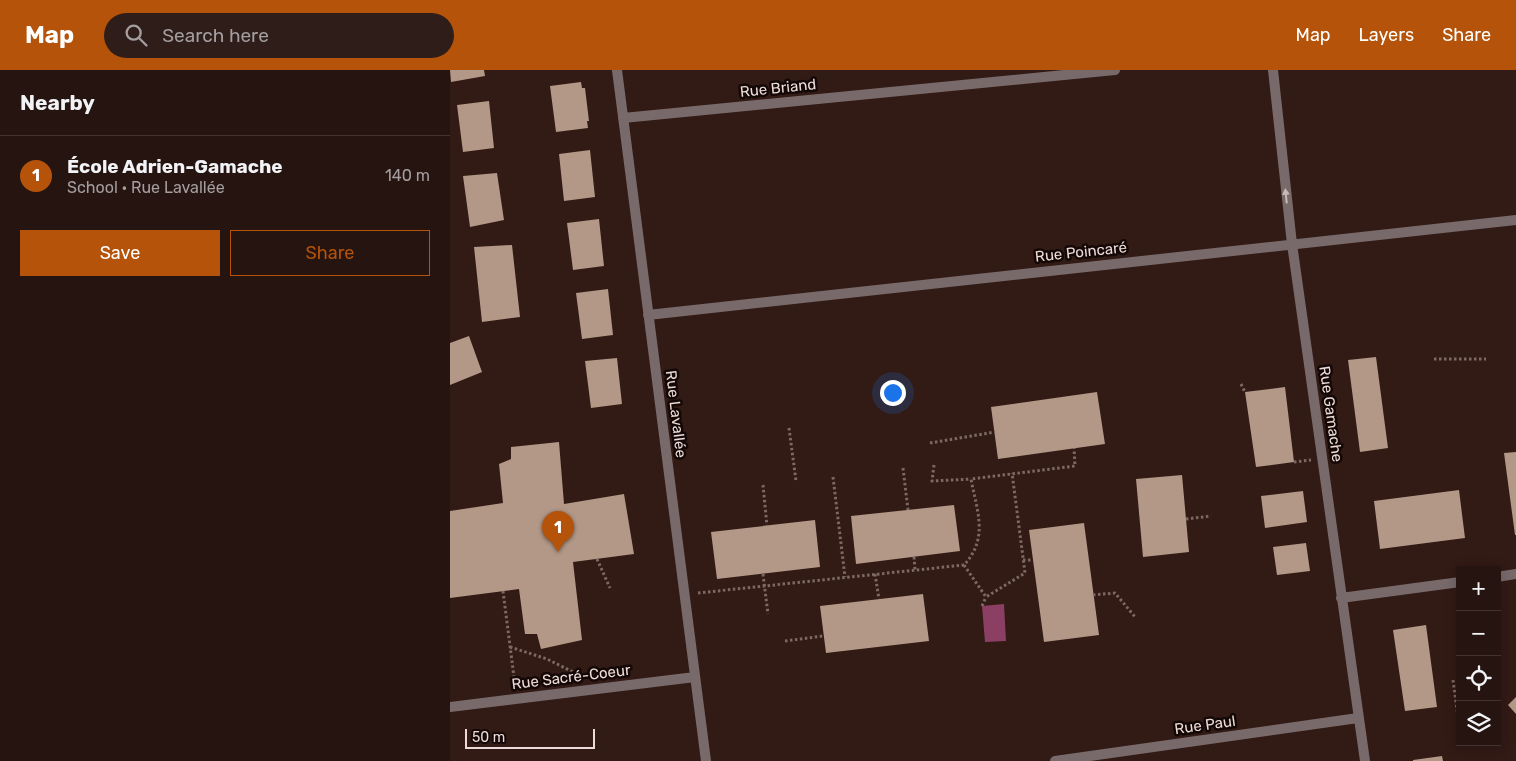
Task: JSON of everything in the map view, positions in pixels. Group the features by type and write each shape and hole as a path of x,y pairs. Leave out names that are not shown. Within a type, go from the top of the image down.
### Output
{"street":[{"name":"Rue Lavallée","path":"617,70 706,761"},
{"name":"Rue Briand","path":"623,118 1066,72 1115,70"},
{"name":"Rue Gamache","path":"1273,70 1292,244 1364,761"},
{"name":"Rue Poincaré","path":"648,315 1516,220"},
{"path":"1501,576 1516,574"},
{"path":"1342,598 1456,583"},
{"name":"Rue Sacré-Coeur","path":"450,706 695,677"},
{"name":"Rue Paul","path":"1055,761 1358,718"}],"path":[{"path":"1434,359 1486,359"},
{"path":"1241,384 1245,392"},
{"path":"789,428 796,481"},
{"path":"930,443 994,432"},
{"path":"934,465 932,481 1012,474 1075,466 1074,448"},
{"path":"903,468 908,510"},
{"path":"982,606 986,597 1025,573 1012,474"},
{"path":"833,477 845,577"},
{"path":"684,594 964,565 974,554 981,531 971,478"},
{"path":"763,485 768,526"},
{"path":"1186,519 1211,516"},
{"path":"914,557 915,570"},
{"path":"597,559 610,588"},
{"path":"1023,560 1033,560"},
{"path":"964,565 986,597"},
{"path":"763,574 768,614"},
{"path":"875,574 879,599"},
{"path":"503,591 517,698"},
{"path":"1094,595 1115,593 1136,618"},
{"path":"785,641 823,636"},
{"path":"510,647 547,659 606,688"},
{"path":"1453,680 1456,702"}],"shaded area":[{"path":"1004,604 1006,641 985,642 982,606"}],"building":[{"path":"450,70 484,70 485,76 451,82"},
{"path":"581,82 582,88 585,88 589,121 587,121 588,128 556,132 550,86"},
{"path":"489,101 494,148 463,152 457,105"},
{"path":"590,150 595,197 564,201 559,154"},
{"path":"497,173 504,220 470,227 463,176"},
{"path":"599,219 604,266 573,270 567,223"},
{"path":"512,245 520,317 482,322 474,247"},
{"path":"608,289 613,335 582,339 576,293"},
{"path":"469,336 482,372 450,385 450,343"},
{"path":"1376,357 1388,448 1360,452 1348,360"},
{"path":"617,358 622,404 591,408 585,361"},
{"path":"1285,387 1294,462 1256,467 1245,392"},
{"path":"1097,392 1105,444 998,459 991,407"},
{"path":"559,442 564,504 624,494 634,554 573,562 582,640 541,649 537,634 525,634 519,589 450,598 450,511 503,503 499,464 511,459 511,447"},
{"path":"1516,452 1516,535 1515,535 1504,453"},
{"path":"1182,475 1189,552 1143,557 1136,479"},
{"path":"1459,490 1465,538 1380,549 1374,501"},
{"path":"1303,491 1307,522 1265,528 1261,496"},
{"path":"954,505 960,551 856,564 851,516"},
{"path":"815,520 820,567 717,579 711,532"},
{"path":"1084,523 1099,635 1044,642 1029,530"},
{"path":"1306,543 1310,571 1277,575 1273,547"},
{"path":"923,594 929,641 826,653 820,606"},
{"path":"1426,625 1437,707 1405,711 1393,630"},
{"path":"1516,697 1516,714 1508,705"},
{"path":"1442,756 1443,761 1413,761 1413,760"}],"place":[{"name":"École Adrien-Gamache","path":"558,552"}]}
